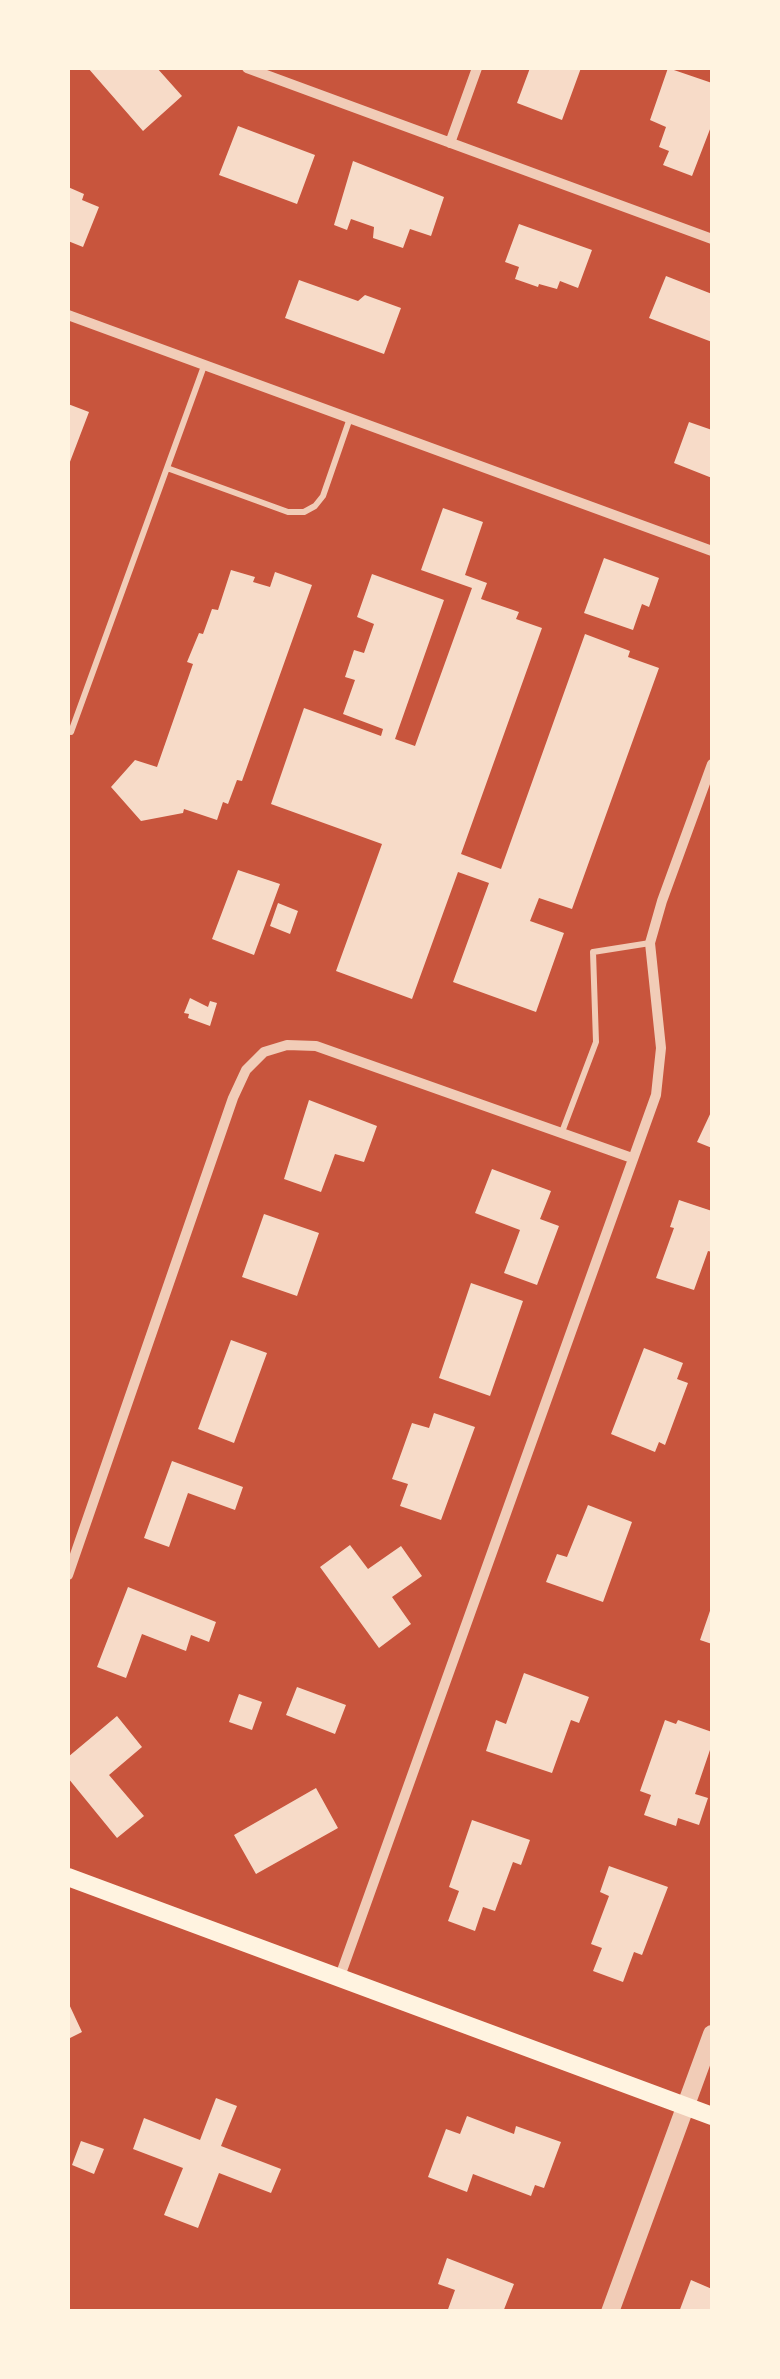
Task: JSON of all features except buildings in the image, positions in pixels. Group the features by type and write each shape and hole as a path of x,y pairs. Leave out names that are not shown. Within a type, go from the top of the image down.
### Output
{"main road":[{"path":"68,1877 712,2116"}],"street":[{"path":"247,68 712,239"},
{"path":"450,143 477,68"},
{"path":"68,315 712,552"},
{"path":"339,1979 656,1095 660,1074 650,943 712,764"},
{"path":"68,1574 233,1098 246,1070 264,1052 287,1044 316,1046 632,1158"},
{"path":"610,2312 712,2034"}],"lane":[{"path":"71,732 204,365"},
{"path":"167,468 288,512 304,512 323,496 350,418"},
{"path":"562,1134 596,1042 592,952 650,943"}]}
